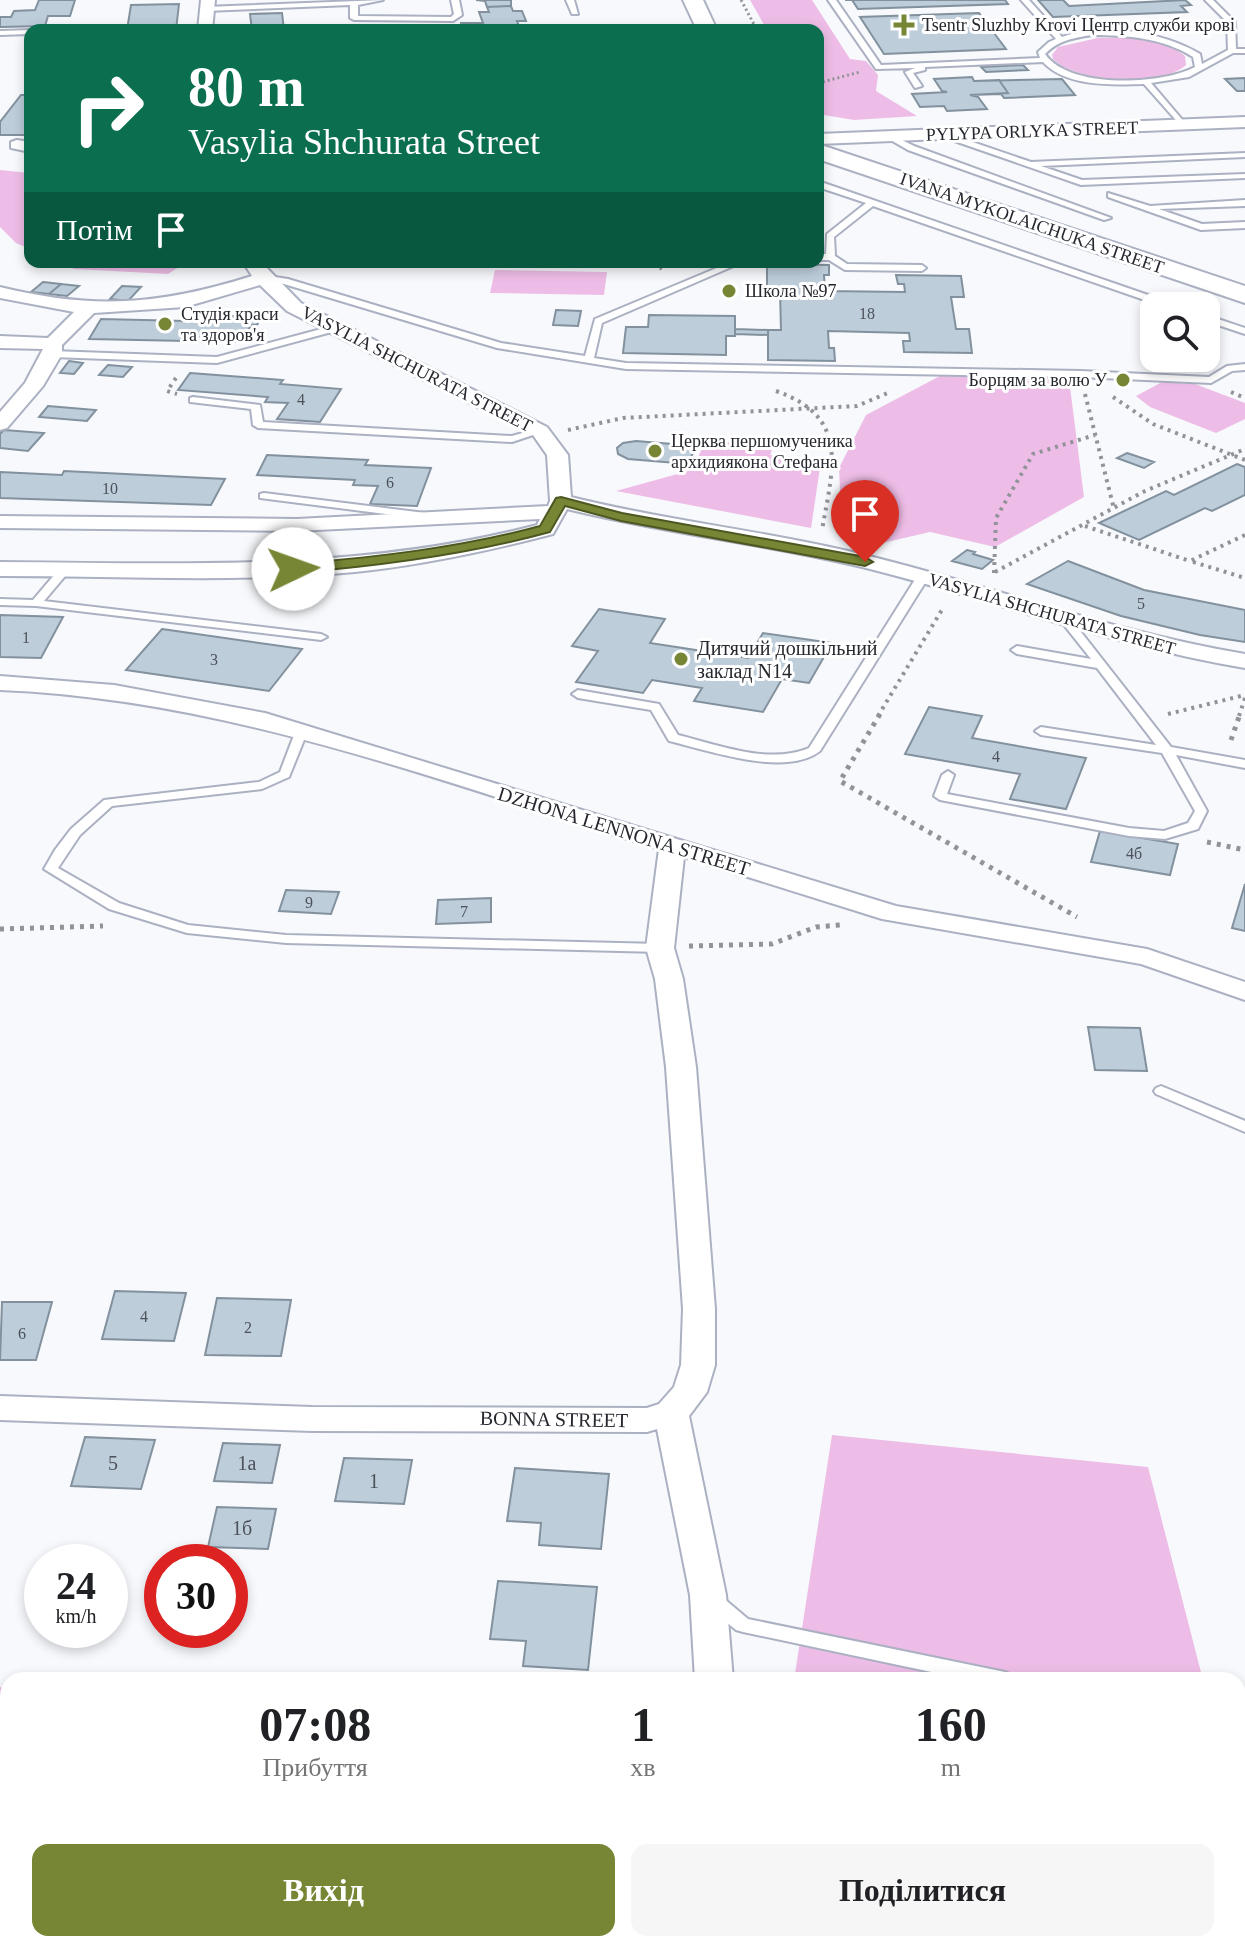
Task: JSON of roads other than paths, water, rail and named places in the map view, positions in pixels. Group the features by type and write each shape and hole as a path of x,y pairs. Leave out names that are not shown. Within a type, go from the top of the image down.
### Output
{"street":[{"path":"693,0 704,24"},
{"name":"PYLYPA ORLYKA STREET","path":"824,139 1245,122"},
{"name":"IVANA MYKOLAICHUKA STREET","path":"824,153 1245,295"},
{"path":"0,292 15,298 89,307 187,301 258,270"},
{"name":"VASYLIA SHCHURATA STREET","path":"258,270 294,307 550,432 559,453 558,506 865,562 1166,647 1245,661"},
{"path":"3,416 33,386 52,349 89,307"},
{"path":"0,342 52,349"},
{"path":"0,522 297,525 442,518 558,506"},
{"path":"0,569 245,571 354,565 513,538 545,529 558,506"},
{"name":"DZHONA LENNONA STREET","path":"0,683 78,687 223,710 302,730 892,913 1147,957 1245,992"},
{"path":"672,846 660,948 669,979 681,1067 699,1309 698,1365 690,1392 671,1413 708,1595 713,1672"},
{"name":"BONNA STREET","path":"0,1408 312,1419 647,1420 671,1413"}],"lane":[{"path":"207,5 379,0"},
{"path":"354,3 354,18 412,21 453,19 458,15 455,0"},
{"path":"570,0 575,12"},
{"path":"832,0 879,67 1042,60 1055,69 1080,77 1146,82 1186,75 1198,66 1232,51 1245,51"},
{"path":"1025,0 1061,40"},
{"path":"1209,0 1231,22 1232,51"},
{"path":"0,33 24,32"},
{"path":"1042,60 1043,50 1061,40 1111,34 1158,39 1192,51 1197,56 1198,66"},
{"path":"918,86 909,75 912,70 974,63"},
{"path":"1146,82 1182,125"},
{"path":"943,134 1081,183 1245,176"},
{"path":"892,137 911,148 1107,218"},
{"path":"1027,164 1245,155"},
{"path":"824,186 1140,295"},
{"path":"1111,195 1201,227 1245,225"},
{"path":"831,257 830,236 872,203"},
{"path":"1146,208 1245,203"},
{"path":"824,257 831,257 845,267 922,268"},
{"path":"589,360 598,321 725,268"},
{"path":"866,268 869,280"},
{"path":"258,270 285,281 500,346 626,366 1080,374 1211,380 1230,368 1245,367"},
{"path":"1220,323 1245,331"},
{"path":"52,349 217,360 336,328"},
{"path":"193,400 256,407 258,425 512,439 550,432"},
{"path":"264,496 442,518"},
{"path":"36,603 65,569"},
{"path":"578,694 655,707 673,738 773,759 801,758 814,751 922,578"},
{"path":"0,602 36,603 321,637"},
{"path":"948,775 940,796 1129,832 1165,835 1193,826 1201,811 1167,750 1066,620"},
{"path":"1017,650 1102,665"},
{"path":"302,730 285,774 279,779 262,785 109,803 93,813 57,855 51,869 114,906 187,929 286,939 660,948"},
{"path":"1041,731 1245,764"},
{"path":"1161,1091 1245,1127"},
{"path":"708,1595 743,1625 967,1672"}],"place":[{"name":"Tsentr Sluzhby Krovi Центр служби крові","path":"904,25"},
{"name":"Школа №97","path":"729,291"},
{"name":"Студія краси та здоров'я","path":"165,324"},
{"name":"Борцям за волю У","path":"1123,380"},
{"name":"Церква першомученика архидиякона Стефана","path":"655,451"},
{"name":"Дитячий дошкільний заклад N14","path":"681,659"}]}
